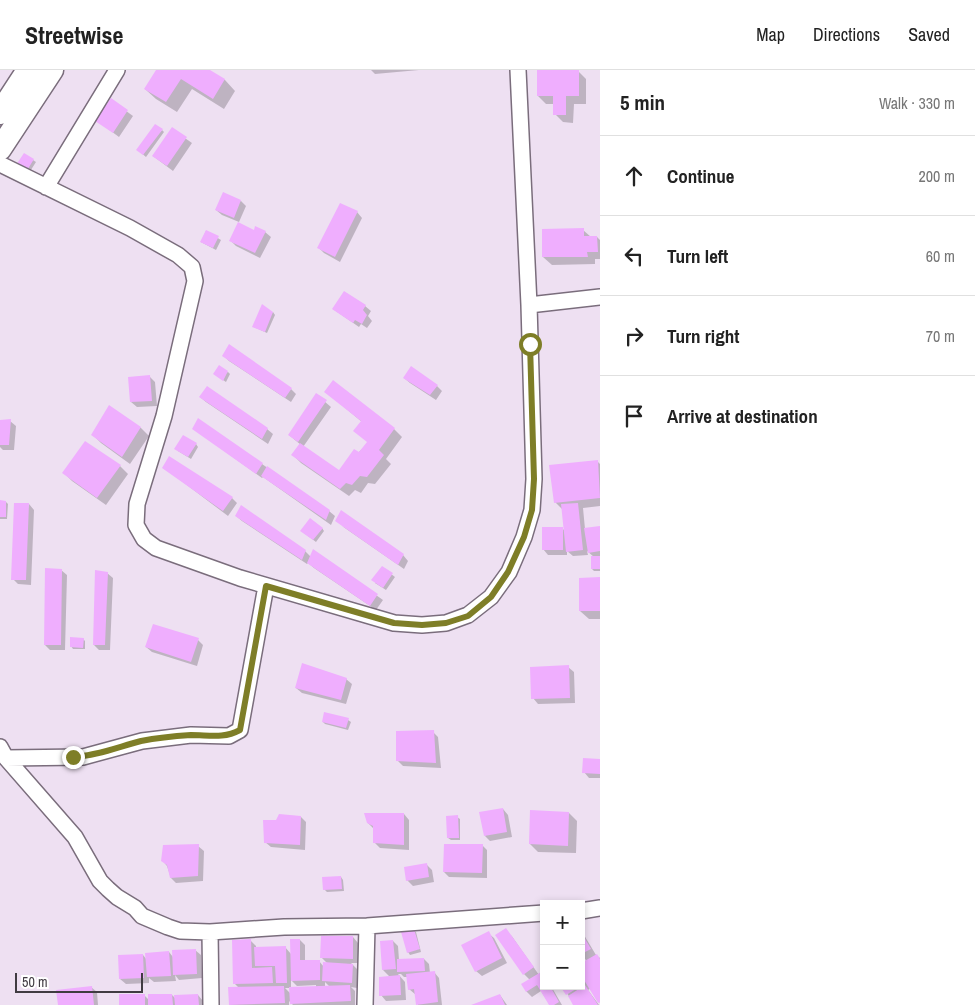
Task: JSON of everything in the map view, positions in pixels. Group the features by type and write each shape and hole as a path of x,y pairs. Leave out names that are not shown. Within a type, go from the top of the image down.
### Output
{"main road":[{"path":"0,113 28,70"},
{"path":"0,150 52,70"}],"street":[{"path":"46,187 117,70"},
{"path":"0,164 130,228 178,255 192,267 195,281 192,297 164,416 137,504 136,525 144,538 156,548 240,578 394,623 422,625 446,623 468,616 491,597 508,572 524,537 532,510 534,479 529,305 518,70"},
{"path":"529,305 600,297"},
{"path":"3,753 83,757 142,741 190,735 229,736 240,730 266,586"},
{"path":"3,753 74,837 100,881 117,897 156,924 180,931 210,932 284,927 367,926 540,913"},
{"path":"585,910 600,908"},
{"path":"365,1005 367,926"},
{"path":"210,932 211,1005"}],"building":[{"path":"156,70 210,70 225,79 213,99 181,79 166,102 144,89"},
{"path":"537,70 579,70 579,96 566,96 566,115 553,115 553,96 537,96"},
{"path":"111,98 128,110 113,133 95,121"},
{"path":"155,124 163,129 143,155 136,150"},
{"path":"172,127 187,137 167,166 152,156"},
{"path":"24,153 34,159 26,172 16,165"},
{"path":"223,192 241,200 234,218 215,210"},
{"path":"340,203 358,211 335,257 317,248"},
{"path":"238,222 254,230 255,226 266,231 255,253 229,241"},
{"path":"584,228 584,236 597,236 598,252 587,252 588,257 542,257 542,229"},
{"path":"206,230 219,236 213,248 200,242"},
{"path":"344,291 366,305 363,310 367,315 362,324 355,320 353,323 332,309"},
{"path":"262,304 273,312 265,332 252,327"},
{"path":"229,344 292,388 285,398 222,356"},
{"path":"219,365 228,371 223,381 213,374"},
{"path":"411,366 438,385 430,395 403,378"},
{"path":"150,375 152,401 130,402 128,377"},
{"path":"333,380 395,428 379,450 384,455 367,477 360,476 352,485 346,483 340,489 291,455 300,443 339,470 354,449 359,452 367,442 353,431 361,421 324,392"},
{"path":"207,386 268,428 262,439 199,397"},
{"path":"316,393 327,400 298,442 288,435"},
{"path":"109,405 141,427 122,457 91,435"},
{"path":"198,418 263,463 256,474 192,429"},
{"path":"11,419 9,445 0,445 0,420"},
{"path":"183,435 197,443 188,457 174,449"},
{"path":"85,441 121,465 97,498 62,473"},
{"path":"169,456 233,497 223,511 162,468"},
{"path":"598,460 600,498 554,503 549,465"},
{"path":"267,466 330,510 326,520 261,476"},
{"path":"0,500 6,501 6,517 0,517"},
{"path":"14,503 29,503 26,580 11,580"},
{"path":"578,503 583,550 566,552 561,504"},
{"path":"241,505 306,550 302,560 235,516"},
{"path":"341,510 404,554 398,565 335,521"},
{"path":"310,518 323,528 313,540 300,531"},
{"path":"600,526 600,551 588,553 584,528"},
{"path":"542,527 563,527 563,550 542,550"},
{"path":"313,549 378,594 370,606 307,563"},
{"path":"591,556 600,556 600,569 591,569"},
{"path":"382,566 393,573 383,588 371,580"},
{"path":"45,568 62,569 61,645 44,645"},
{"path":"95,570 108,572 105,645 93,645"},
{"path":"600,577 600,611 579,611 579,578"},
{"path":"153,624 199,638 191,662 145,647"},
{"path":"70,637 84,638 83,648 70,647"},
{"path":"302,663 347,678 341,700 295,688"},
{"path":"569,665 570,698 531,699 530,667"},
{"path":"324,712 349,718 346,728 322,722"},
{"path":"434,730 436,763 396,761 396,731"},
{"path":"583,758 600,759 600,774 582,773"},
{"path":"503,808 507,832 484,836 479,812"},
{"path":"530,810 569,812 568,846 529,844"},
{"path":"364,813 404,813 404,845 373,843 373,826 367,823"},
{"path":"279,814 301,816 300,845 264,843 263,820 276,820"},
{"path":"458,815 459,838 447,838 446,816"},
{"path":"199,844 198,876 170,878 167,865 161,861 163,845"},
{"path":"444,844 483,844 482,873 443,872"},
{"path":"427,863 429,877 406,881 404,867"},
{"path":"341,876 342,889 323,890 322,877"},
{"path":"506,928 534,967 523,975 495,935"},
{"path":"414,929 420,949 407,953 401,932"},
{"path":"489,931 502,958 475,972 461,945"},
{"path":"321,936 353,936 353,959 320,958"},
{"path":"251,939 252,968 272,967 273,983 233,984 232,940"},
{"path":"290,939 300,939 300,960 320,960 320,980 291,981"},
{"path":"585,939 591,949 585,952"},
{"path":"393,940 396,969 382,970 380,941"},
{"path":"286,946 287,983 276,983 275,966 255,966 254,947"},
{"path":"196,949 197,974 173,975 172,950"},
{"path":"169,951 171,976 147,977 145,953"},
{"path":"143,954 144,978 119,979 118,955"},
{"path":"597,954 600,959 600,1002 598,1003 585,982 585,961"},
{"path":"424,958 425,971 397,972 397,959"},
{"path":"323,962 353,964 352,983 322,981"},
{"path":"435,971 438,1002 416,1005 414,989 408,990 406,974"},
{"path":"540,973 540,990 537,985 526,992 521,984"},
{"path":"400,975 401,995 379,996 379,977"},
{"path":"350,985 351,1001 290,1004 289,987"},
{"path":"585,985 598,1005 573,1005 568,996 577,990 585,990"},
{"path":"92,986 94,1005 58,1005 56,990"},
{"path":"284,986 285,1003 229,1005 228,987"},
{"path":"540,990 552,990 559,1002 549,1005"},
{"path":"563,990 574,990 566,995"},
{"path":"119,994 145,994 145,1005 119,1005"},
{"path":"148,994 172,994 173,1005 148,1005"},
{"path":"198,994 199,1005 175,1005 174,995"},
{"path":"500,994 505,1005 471,1005"}],"route":[{"path":"73,757 83,757 118,749 142,741 190,735 229,736 240,730 266,586 394,623 422,625 446,623 468,616 491,597 508,572 524,537 532,510 534,479 530,344"}]}
